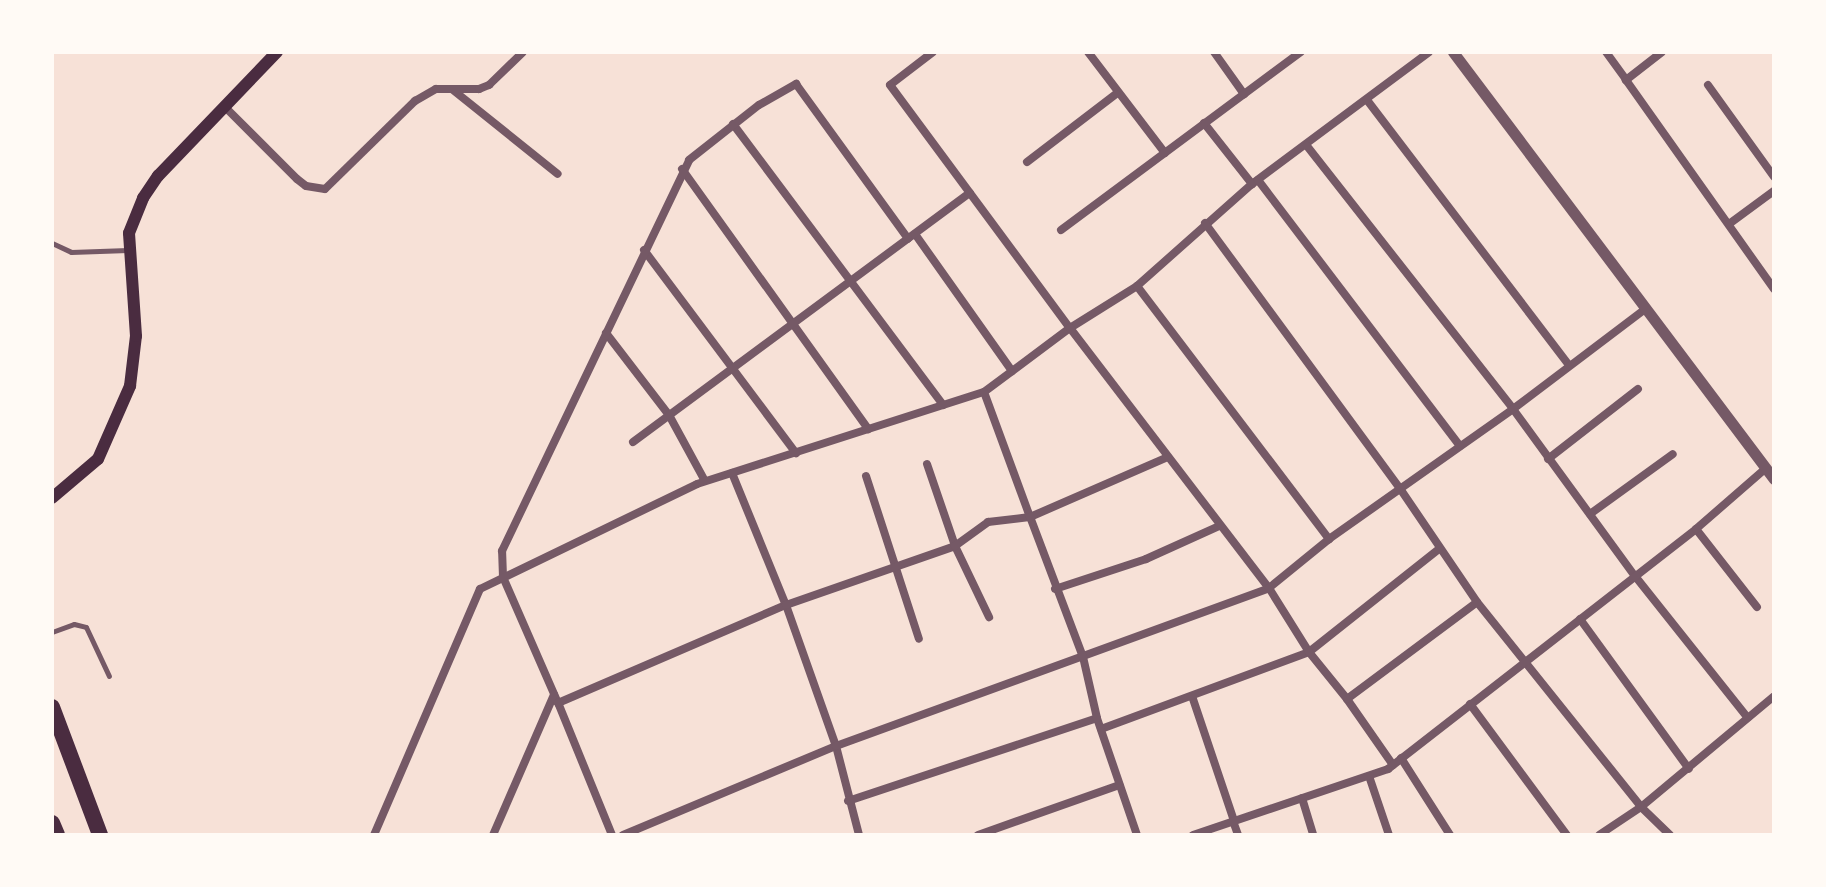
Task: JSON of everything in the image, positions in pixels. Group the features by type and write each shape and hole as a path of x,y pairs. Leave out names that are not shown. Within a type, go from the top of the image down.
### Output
{"highway":[{"path":"52,707 100,835"},
{"path":"52,823 57,835"}],"main road":[{"path":"52,498 98,459 130,386 136,336 129,233 143,198 158,176 277,52"}],"street":[{"path":"224,106 297,179 317,190 333,185 415,101 436,89 479,89 489,85 523,52"},
{"path":"933,52 890,85 1219,526 1269,588 1309,652 1347,699 1393,765"},
{"path":"1088,52 1116,94 1165,153"},
{"path":"1214,52 1244,94"},
{"path":"1061,230 1301,52"},
{"path":"374,835 480,589 705,481 984,392 1070,328 1137,286 1255,182 1429,52"},
{"path":"1453,52 1774,479"},
{"path":"1606,52 1774,289"},
{"path":"1626,80 1662,52"},
{"path":"612,835 503,577 502,551 682,169 733,124 785,88 796,84 1012,371"},
{"path":"1708,85 1774,177"},
{"path":"452,89 558,174"},
{"path":"1027,162 1116,94"},
{"path":"1367,100 1568,364"},
{"path":"1204,123 1255,182 1460,446"},
{"path":"733,124 943,405"},
{"path":"1307,146 1513,409 1635,576 1748,718"},
{"path":"682,169 868,429"},
{"path":"1729,224 1774,191"},
{"path":"633,442 970,193"},
{"path":"1205,223 1401,490 1477,602 1641,807 1670,835"},
{"path":"644,250 796,453"},
{"path":"1137,286 1329,539"},
{"path":"623,835 836,746 1269,588 1329,539 1513,409 1568,364 1645,309"},
{"path":"606,333 669,415 705,481"},
{"path":"1548,459 1638,389"},
{"path":"984,392 1055,589 1083,657 1097,718 1137,835"},
{"path":"1590,514 1673,454"},
{"path":"493,835 556,699 786,605 955,546 988,522 1030,517 1168,457"},
{"path":"927,464 955,546 989,617"},
{"path":"1193,835 1369,776 1393,765 1696,529 1765,469"},
{"path":"732,473 786,605 836,746 859,835"},
{"path":"866,476 898,565 919,639"},
{"path":"1055,589 1146,559 1219,526"},
{"path":"1696,529 1757,607"},
{"path":"1101,729 1309,652 1439,549"},
{"path":"1347,699 1477,602"},
{"path":"1580,619 1689,769"},
{"path":"1192,696 1238,835"},
{"path":"1599,835 1689,769 1774,696"},
{"path":"1470,704 1567,835"},
{"path":"848,801 1097,718"},
{"path":"1401,758 1450,835"},
{"path":"1369,776 1389,835"},
{"path":"978,835 1119,785"},
{"path":"1302,798 1313,835"}],"lane":[{"path":"52,243 71,252 129,250"},
{"path":"52,632 74,624 86,627 109,676"}]}
